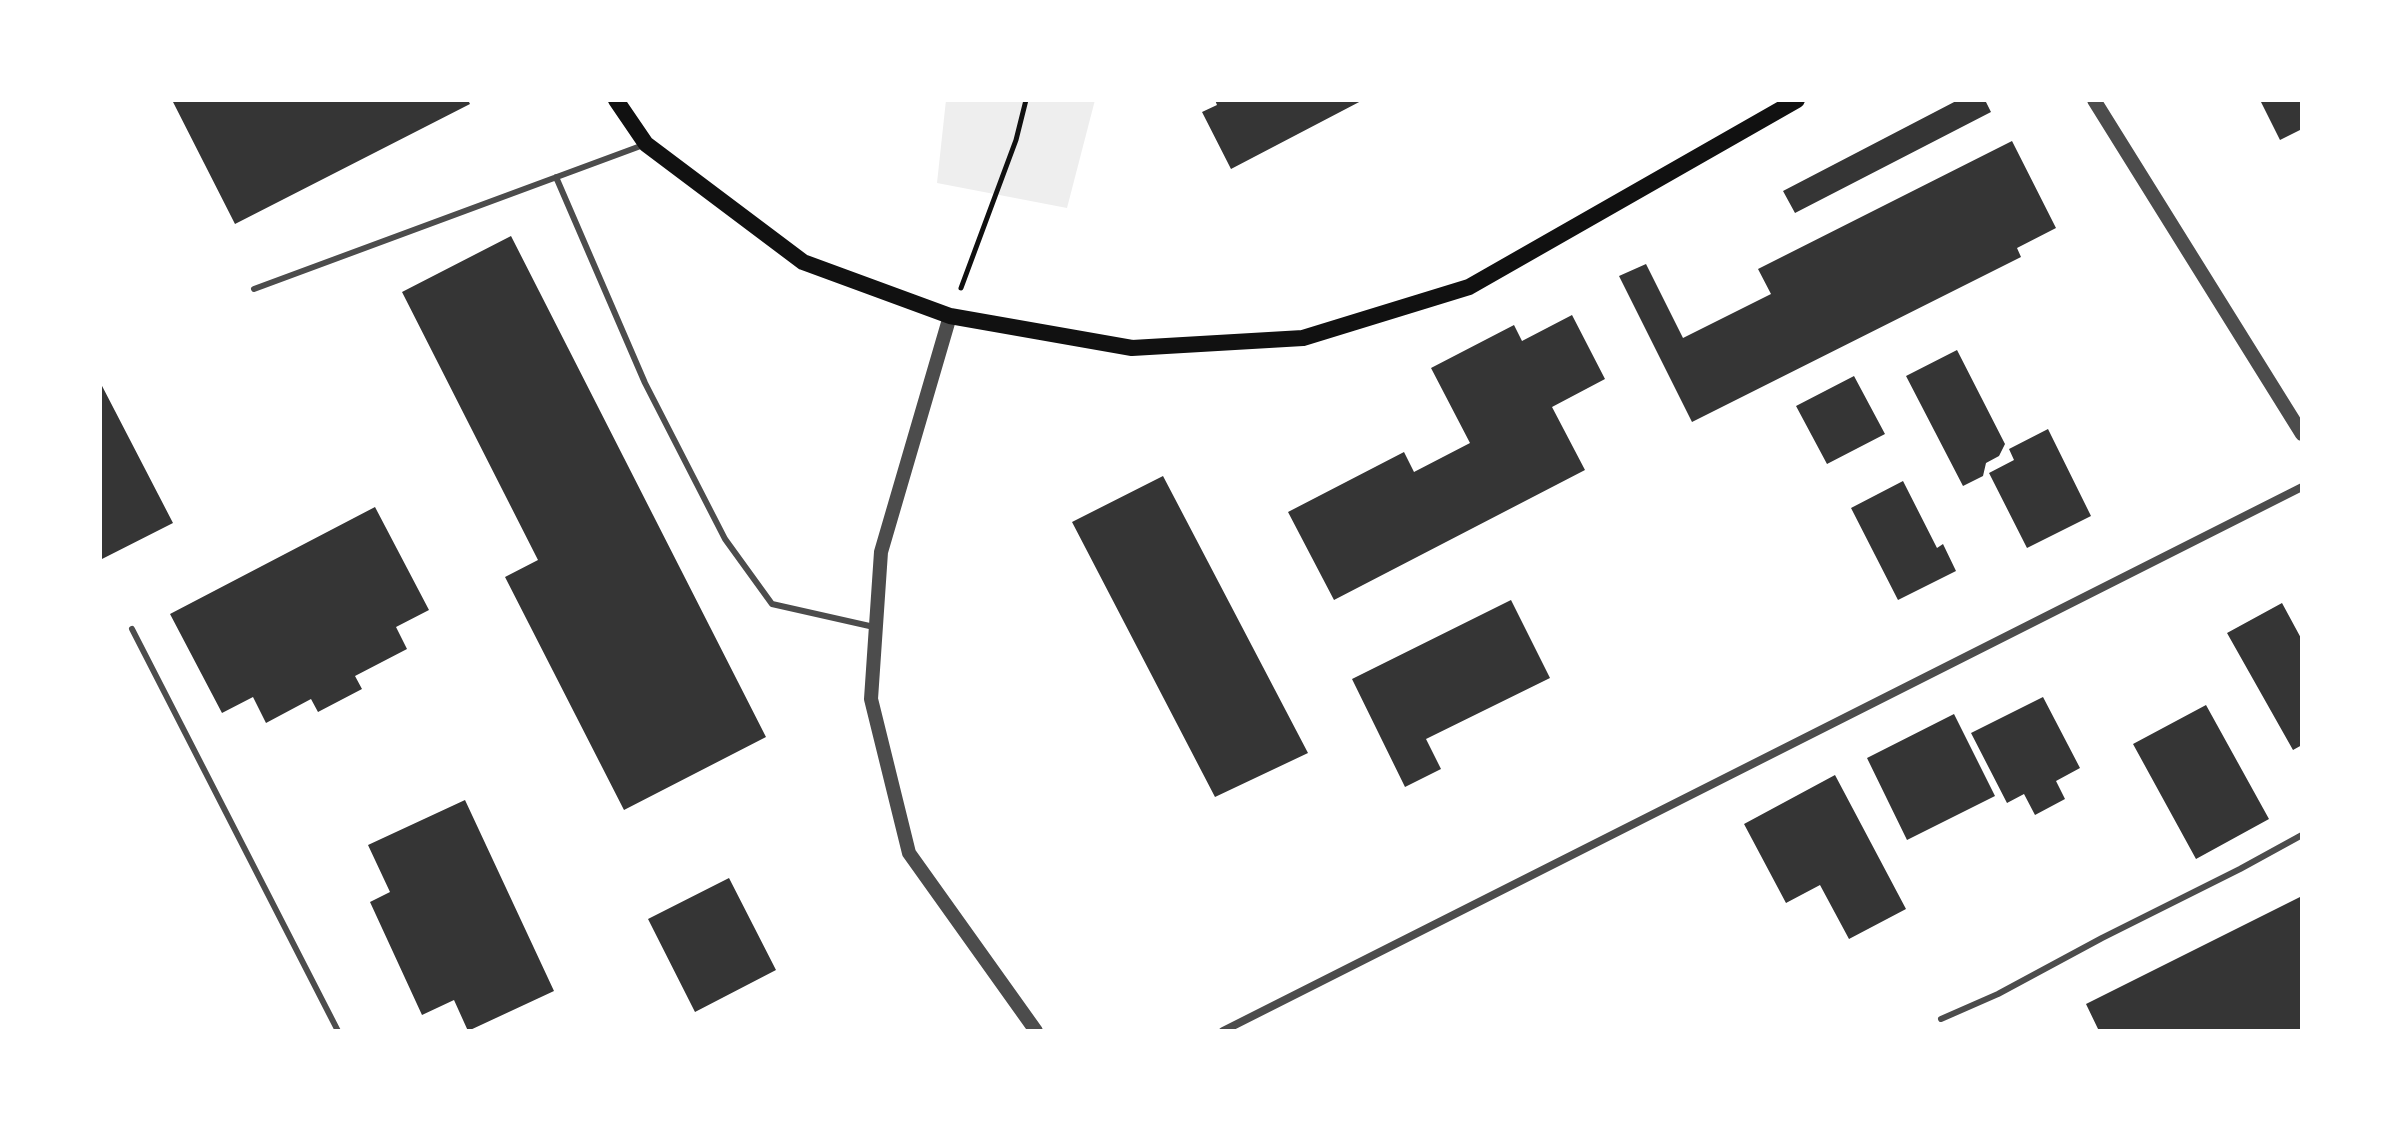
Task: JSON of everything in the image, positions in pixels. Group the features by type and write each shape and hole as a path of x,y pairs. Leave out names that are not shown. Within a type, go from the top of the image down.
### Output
{"main road":[{"path":"616,100 646,144 803,262 950,316 1132,348 1303,338 1469,287 1797,100"}],"street":[{"path":"2094,100 2302,434"},
{"path":"950,316 881,552 871,699 909,853 1036,1031"},
{"path":"1223,1031 2302,487"}],"lane":[{"path":"254,289 646,144"},
{"path":"556,177 645,383 725,539 772,604 876,627"},
{"path":"132,629 338,1031"},
{"path":"1941,1019 1998,994 2302,835"}],"path":[{"path":"950,316 1016,140 1026,100"}],"shaded area":[{"path":"946,100 1095,100 1067,208 937,183"}],"building":[{"path":"172,100 468,100 470,104 235,224"},
{"path":"1215,100 1363,100 1231,169 1202,112 1217,105"},
{"path":"1958,100 1985,100 1991,112 1795,213 1783,191"},
{"path":"2260,100 2302,100 2302,129 2280,140"},
{"path":"2012,141 2056,228 2017,248 2021,257 1692,422 1619,276 1646,264 1683,338 1771,294 1758,269"},
{"path":"511,236 766,737 624,810 505,577 538,560 402,292"},
{"path":"1572,315 1605,379 1552,407 1585,470 1334,600 1288,512 1404,452 1414,472 1470,443 1431,368 1514,325 1522,341"},
{"path":"1957,350 2005,444 1999,456 1986,463 1983,476 1963,486 1906,376"},
{"path":"1854,376 1885,434 1827,464 1796,406"},
{"path":"100,382 173,523 100,560"},
{"path":"2048,429 2091,516 2027,548 1989,473 2014,460 2009,449"},
{"path":"1163,476 1308,753 1215,797 1072,522"},
{"path":"1903,481 1937,548 1943,544 1956,571 1898,600 1851,508"},
{"path":"375,507 429,610 396,627 407,649 355,676 362,689 318,712 311,699 266,723 253,697 222,713 170,614"},
{"path":"1511,600 1550,678 1426,739 1441,769 1405,787 1352,679"},
{"path":"2282,603 2302,640 2302,745 2293,750 2227,633"},
{"path":"2043,697 2080,768 2056,781 2065,799 2035,815 2024,794 2007,803 1971,733"},
{"path":"2206,705 2269,819 2196,859 2133,744"},
{"path":"1954,714 1995,796 1907,840 1867,758"},
{"path":"1835,775 1906,909 1849,939 1820,885 1786,903 1744,824"},
{"path":"465,800 554,991 468,1031 454,1000 422,1015 370,902 390,892 368,845"},
{"path":"729,878 776,970 695,1012 648,919"},
{"path":"2302,896 2302,1031 2099,1031 2086,1004"}]}
